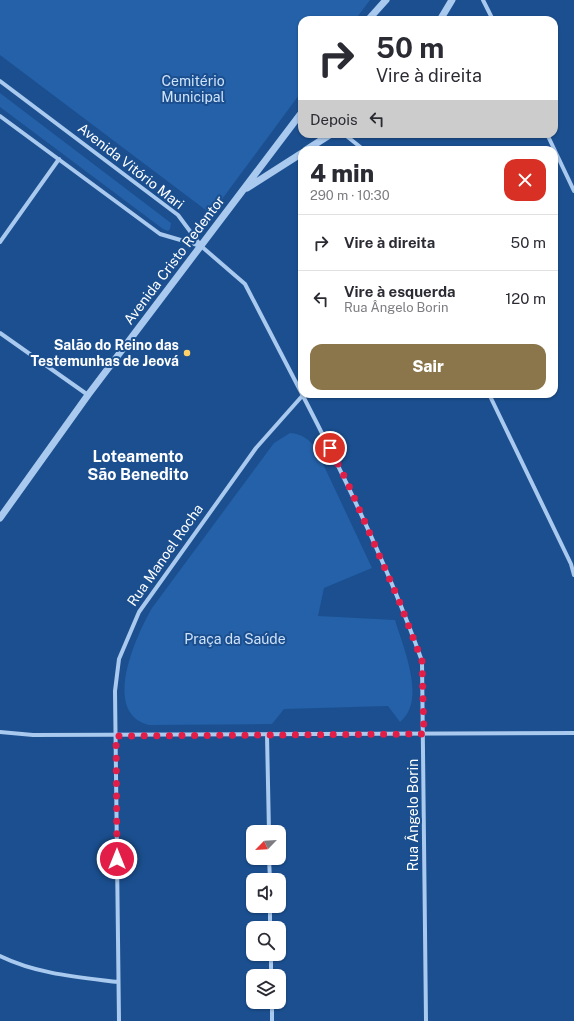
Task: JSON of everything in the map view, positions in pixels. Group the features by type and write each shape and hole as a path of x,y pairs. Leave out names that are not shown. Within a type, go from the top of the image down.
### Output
{"street":[{"path":"372,16 386,0"},
{"path":"442,16 452,0"},
{"path":"483,0 491,16"},
{"name":"Avenida Vitório Mari","path":"0,81 178,215 201,246"},
{"path":"0,116 160,234 201,246"},
{"name":"Avenida Cristo Redentor","path":"0,518 88,395 298,118"},
{"path":"312,146 325,138"},
{"path":"349,138 359,146"},
{"name":"Avenida Cristo Redentor","path":"242,191 298,156"},
{"path":"558,157 574,191"},
{"path":"0,242 59,159"},
{"name":"Rua Ângelo Borin","path":"201,246 245,284 298,386"},
{"path":"0,333 88,395"},
{"name":"Rua Manoel Rocha","path":"119,1021 116,691 119,659 138,612 256,448 299,398"},
{"name":"Rua Ângelo Borin","path":"304,398 350,488 407,617 422,661 426,1021"},
{"path":"491,398 573,564 574,575"},
{"path":"0,732 33,735 116,736 574,733"},
{"path":"267,735 269,825"},
{"path":"0,956 17,964 43,972 118,982"},
{"path":"272,1009 272,1021"}],"green space":[{"name":"Cemitério Municipal","path":"0,0 370,0 358,16 298,16 298,96 211,214 0,55"},
{"path":"0,93 171,223 170,229 168,231 163,229 0,107"},
{"name":"Praça da Saúde","path":"290,433 305,438 311,442 316,449 372,568 324,588 318,616 395,620 411,673 412,701 408,713 400,722 388,706 284,709 272,724 149,725 134,718 127,705 124,690 126,672 138,636 152,608 274,443"}],"place":[{"name":"Salão do Reino das Testemunhas de Jeová","path":"187,353"}],"district":[{"name":"Loteamento São Benedito","path":"138,465"}],"route":[{"path":"117,859 116,736 424,734 422,661 407,617 350,488 330,448"}]}
